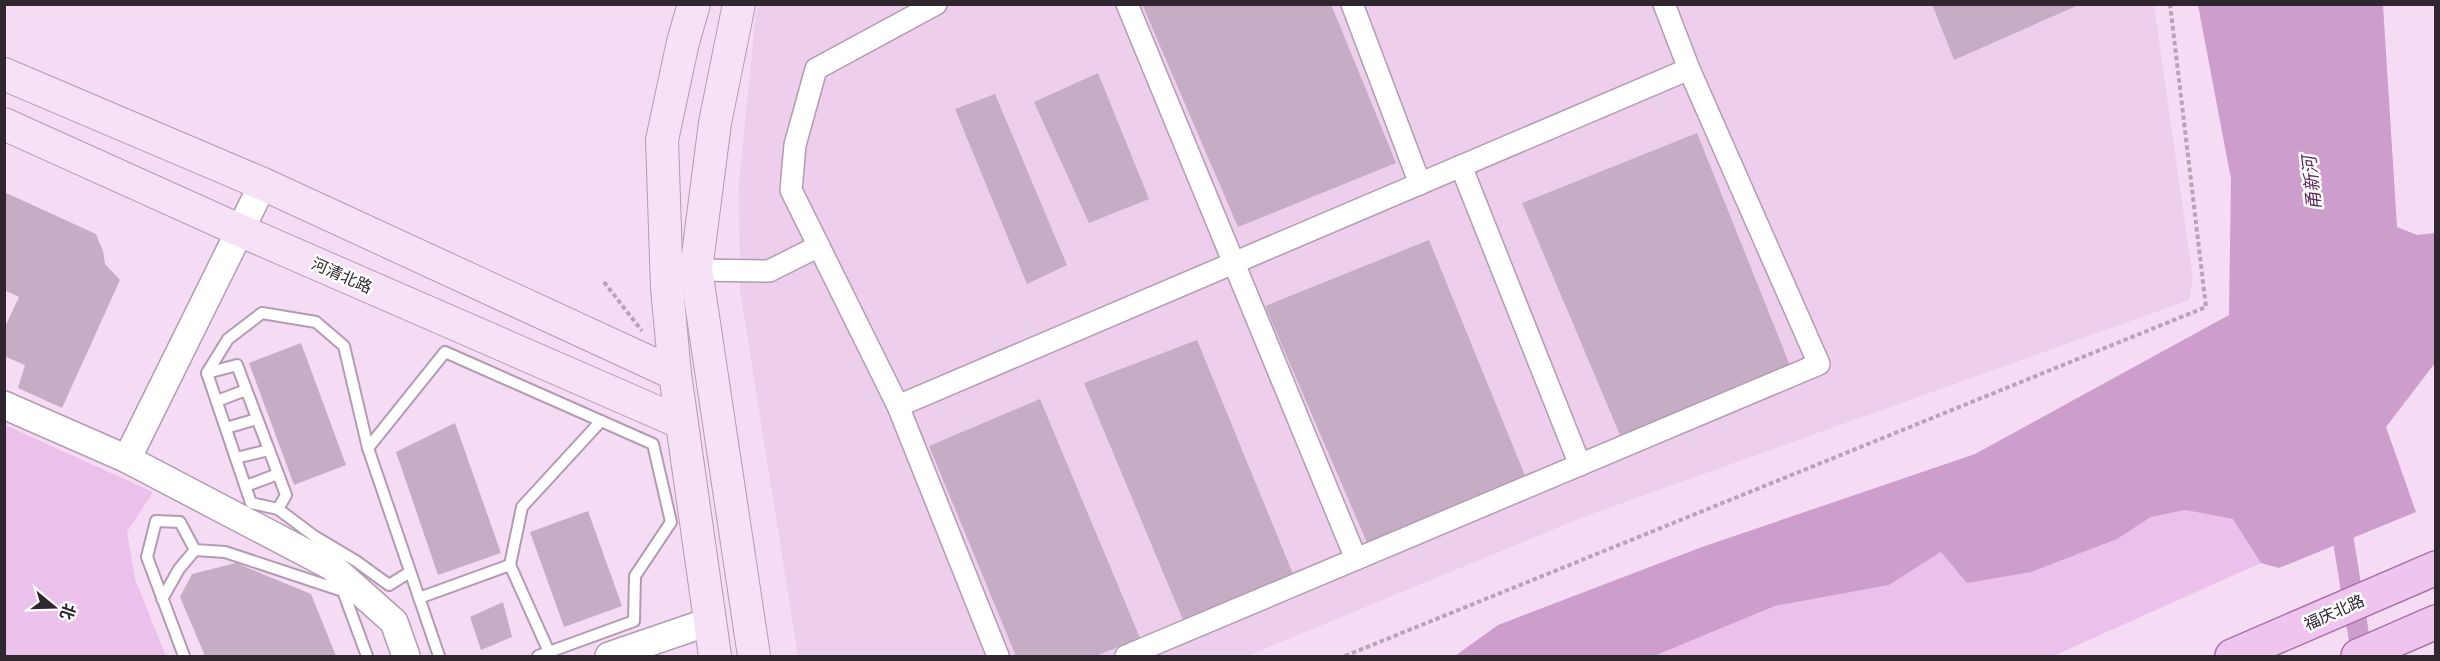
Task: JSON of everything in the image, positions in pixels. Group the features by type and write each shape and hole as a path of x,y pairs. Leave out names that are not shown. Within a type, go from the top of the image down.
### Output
{"main road":[{"path":"694,4 683,42 662,140 668,288 675,374 715,657"},
{"path":"739,4 715,123 696,270 754,657"},
{"path":"4,74 263,184 675,374"},
{"name":"河清北路","path":"4,124 239,230 682,423"},
{"name":"福庆北路","path":"2238,654 2436,568"},
{"path":"2358,657 2436,622"}],"street":[{"path":"936,4 816,69 795,145 791,190 898,406 998,657"},
{"path":"1127,4 1356,559"},
{"path":"1352,4 1420,184"},
{"path":"1126,657 1819,364 1689,69 1664,4"},
{"path":"898,406 1689,69"},
{"path":"1461,166 1580,465"},
{"path":"127,459 263,184"},
{"path":"696,270 769,271 819,246"},
{"path":"4,405 127,459 331,566 350,590 393,622 406,657"},
{"path":"609,657 711,621"}],"lane":[{"path":"207,373 228,339 262,313 316,322 344,346 368,448 439,657"},
{"path":"368,448 445,352 653,444 671,522 635,576 633,621 538,657"},
{"path":"207,373 237,365 286,495 278,509"},
{"path":"207,373 251,503 278,509 314,536 356,561 389,585"},
{"path":"217,401 246,390"},
{"path":"226,428 257,419"},
{"path":"549,652 510,565 522,507 600,421"},
{"path":"236,458 269,450"},
{"path":"246,486 278,474"},
{"path":"183,657 147,557 156,521 180,522 195,550"},
{"path":"195,550 225,552 350,590 389,585 410,572"},
{"path":"162,599 179,569 195,550"},
{"path":"419,598 510,565"},
{"path":"350,590 368,657"}],"path":[{"path":"1345,657 2206,307 2170,4"}],"shaded area":[{"path":"759,5 2154,5 2193,280 2189,300 1586,516 1247,656 798,656 740,290 739,184 756,14"},
{"path":"5,425 153,492 127,532 135,579 166,656 5,656"},
{"path":"2185,510 2233,519 2249,537 2261,563 2053,656 1654,656 1775,606 1889,585 1941,552 2117,539 2151,517"}],"water":[{"path":"2198,5 2383,5 2397,227 2417,235 2435,233 2435,363 2386,427 2416,512 2279,568 2261,563 2233,519 2185,510 2151,517 2117,539 2031,572 1967,583 1941,552 1889,585 1775,606 1654,656 1455,656 1498,625 1702,547 1975,454 2229,315 2231,179"}],"building":[{"path":"1142,4 1331,4 1396,163 1238,227"},
{"path":"1932,4 2081,4 1954,60"},
{"path":"1098,73 1149,199 1089,223 1034,102"},
{"path":"995,94 1067,265 1027,284 955,109"},
{"path":"1697,133 1793,373 1623,442 1522,203"},
{"path":"4,192 96,234 103,251 105,264 120,280 62,408 18,388 25,365 4,356 4,329 19,297 4,290"},
{"path":"1429,240 1528,483 1368,545 1265,306"},
{"path":"1197,340 1293,574 1183,620 1084,383"},
{"path":"301,343 346,465 294,485 249,363"},
{"path":"1040,399 1140,638 1096,656 1016,656 929,446"},
{"path":"455,423 501,553 438,575 396,452"},
{"path":"588,511 622,606 564,627 530,532"},
{"path":"236,563 311,594 336,656 205,656 180,597 192,574"},
{"path":"503,602 512,637 481,650 470,617"}],"waterway":[{"name":"甬新河","path":"2339,513 2362,656"}]}
